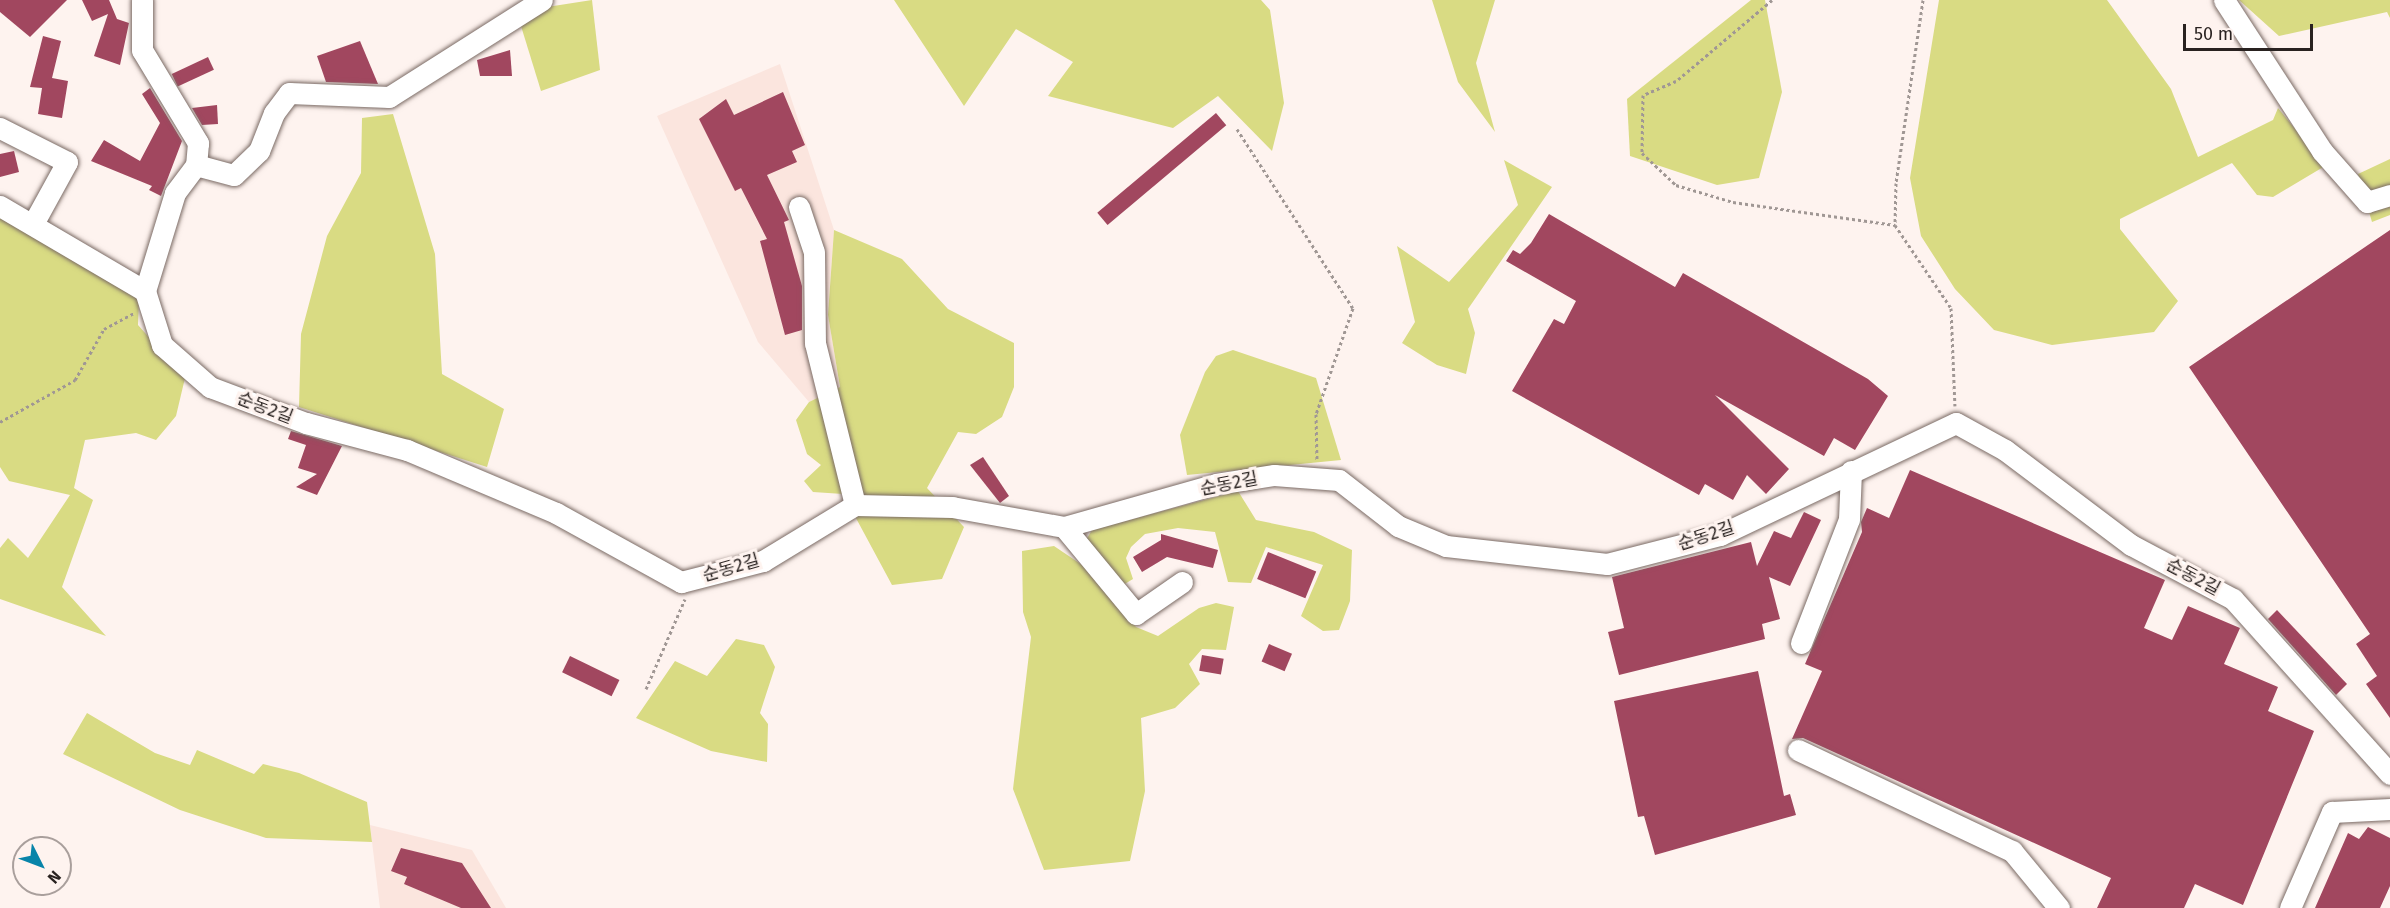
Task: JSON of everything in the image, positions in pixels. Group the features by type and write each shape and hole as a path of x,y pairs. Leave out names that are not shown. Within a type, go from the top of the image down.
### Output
{"street":[{"path":"0,206 34,222 147,298 175,193 196,165 198,143 142,50 142,0"},
{"path":"196,165 234,175 259,151 274,113 289,93 388,97 542,0"},
{"path":"2224,0 2322,151 2367,202 2390,195"},
{"path":"0,128 67,162 34,222"},
{"path":"799,207 814,252 815,343 855,505"},
{"name":"순동2길","path":"147,298 162,345 210,387 306,423 407,450 556,513 681,582 763,561 855,505 952,507 1064,527 1216,484 1274,475 1339,480 1398,526 1446,546 1607,564 1720,535 1956,423 2005,450 2131,545 2232,599 2390,774"},
{"path":"1801,643 1849,519 1851,471"},
{"path":"1064,527 1136,614 1182,582"},
{"path":"1798,750 2012,851 2059,908"},
{"path":"2289,908 2332,812 2390,809"}],"path":[{"path":"1772,0 1676,81 1643,95 1642,153 1676,185 1733,202 1896,225"},
{"path":"1923,0 1896,183 1896,225 1952,308 1956,423"},
{"path":"1237,129 1353,309 1316,414 1318,478"},
{"path":"0,422 75,380 104,329 147,298"},
{"path":"646,689 694,579"}],"shaded area":[{"path":"780,64 834,230 828,315 840,387 809,402 758,342 657,116"},
{"path":"370,825 472,850 506,908 380,908"}],"green space":[{"path":"592,0 600,70 541,91 521,26 547,7"},
{"path":"894,0 1261,0 1270,10 1284,103 1272,151 1218,96 1173,128 1048,96 1073,62 1016,29 964,106"},
{"path":"1432,0 1495,0 1476,63 1495,132 1458,82"},
{"path":"1751,0 1765,0 1782,92 1759,178 1717,185 1630,156 1627,99"},
{"path":"1939,0 2107,0 2171,89 2198,157 2273,120 2278,108 2325,166 2273,197 2257,195 2232,163 2120,219 2120,229 2178,301 2154,332 2052,345 1994,330 1955,289 1921,236 1910,178"},
{"path":"2239,0 2390,0 2390,18 2387,12 2279,36"},
{"path":"393,114 435,254 442,374 504,409 487,467 299,407 301,334 327,236 361,173 362,118"},
{"path":"2390,159 2390,215 2372,222 2358,174"},
{"path":"1504,160 1552,187 1468,309 1475,333 1466,374 1437,365 1402,343 1415,322 1397,246 1449,282 1518,205"},
{"path":"0,216 132,291 139,300 138,325 185,378 176,416 156,440 136,433 85,440 74,488 93,500 62,587 106,636 0,599 0,548 8,538 28,558 70,495 9,481 0,467"},
{"path":"834,230 902,259 948,309 1014,343 1014,387 1002,417 976,434 958,432 927,488 964,527 942,579 892,585 843,494 813,492 804,481 821,465 807,454 796,420 809,402 840,387 828,315"},
{"path":"1233,350 1316,378 1341,460 1187,475 1180,435 1205,372 1216,356"},
{"path":"1238,491 1256,520 1314,532 1352,550 1350,601 1339,630 1323,631 1301,616 1323,565 1266,547 1251,583 1228,582 1215,532 1178,528 1145,534 1131,547 1126,558 1133,579 1123,585 1086,540 1092,530"},
{"path":"1054,546 1088,569 1136,627 1158,636 1199,608 1216,603 1234,607 1226,650 1202,649 1189,664 1200,684 1175,708 1141,718 1145,791 1130,861 1044,870 1013,789 1031,637 1023,612 1022,551"},
{"path":"736,639 764,645 775,667 760,713 768,724 767,762 711,751 636,718 675,661 707,676"},
{"path":"87,713 155,753 190,765 197,750 254,774 263,764 299,773 367,802 372,842 266,838 180,810 63,754"}],"building":[{"path":"0,0 67,0 30,37 0,12"},
{"path":"82,0 109,0 117,19 129,23 120,65 94,56 108,14 92,21"},
{"path":"43,36 61,41 52,78 68,81 62,118 38,114 42,88 30,87"},
{"path":"360,41 378,84 326,82 317,56"},
{"path":"510,50 512,76 480,76 477,60"},
{"path":"208,57 214,70 178,87 172,74"},
{"path":"150,88 182,141 161,196 149,190 152,186 91,161 104,140 140,161 160,123 142,94"},
{"path":"783,92 805,145 792,151 797,162 767,175 789,220 784,222 802,286 802,330 785,335 760,241 767,239 741,188 735,191 699,119 726,99 734,115"},
{"path":"217,105 218,124 202,125 192,108"},
{"path":"1216,113 1226,125 1108,225 1097,213"},
{"path":"14,151 19,172 0,177 0,154"},
{"path":"1549,214 1675,287 1683,273 1868,379 1888,396 1855,450 1834,438 1824,456 1715,395 1789,469 1766,494 1747,475 1733,500 1705,484 1699,495 1512,391 1554,319 1564,324 1576,301 1506,261 1513,250 1520,254 1531,243"},
{"path":"2390,230 2390,718 2366,684 2377,676 2356,644 2370,634 2189,367"},
{"path":"291,431 342,446 317,495 296,487 317,474 298,468 306,445 288,439"},
{"path":"983,457 1009,496 1000,503 970,465"},
{"path":"1910,470 2165,580 2144,628 2172,640 2188,606 2240,628 2224,664 2278,687 2268,711 2314,731 2243,905 2195,884 2184,908 2097,908 2111,878 1803,738 1792,739 1822,671 1805,664 1862,532 1861,522 1867,508 1889,518"},
{"path":"1804,512 1821,520 1790,586 1769,577 1780,619 1762,624 1765,639 1619,675 1608,632 1624,628 1612,577 1751,542 1757,566 1774,531 1791,538"},
{"path":"1161,534 1218,550 1213,568 1167,557 1142,572 1133,557 1161,540"},
{"path":"1268,552 1316,571 1305,598 1257,579"},
{"path":"2277,610 2347,684 2336,695 2268,619"},
{"path":"1269,644 1292,654 1285,671 1262,661"},
{"path":"1202,655 1224,659 1221,675 1199,671"},
{"path":"570,656 619,680 612,696 562,672"},
{"path":"1758,671 1784,796 1790,794 1796,815 1655,855 1644,816 1638,817 1614,701"},
{"path":"2368,827 2390,838 2390,886 2380,908 2315,908 2348,833 2359,839"},
{"path":"401,848 462,863 491,908 461,908 404,884 407,877 391,871"}]}
